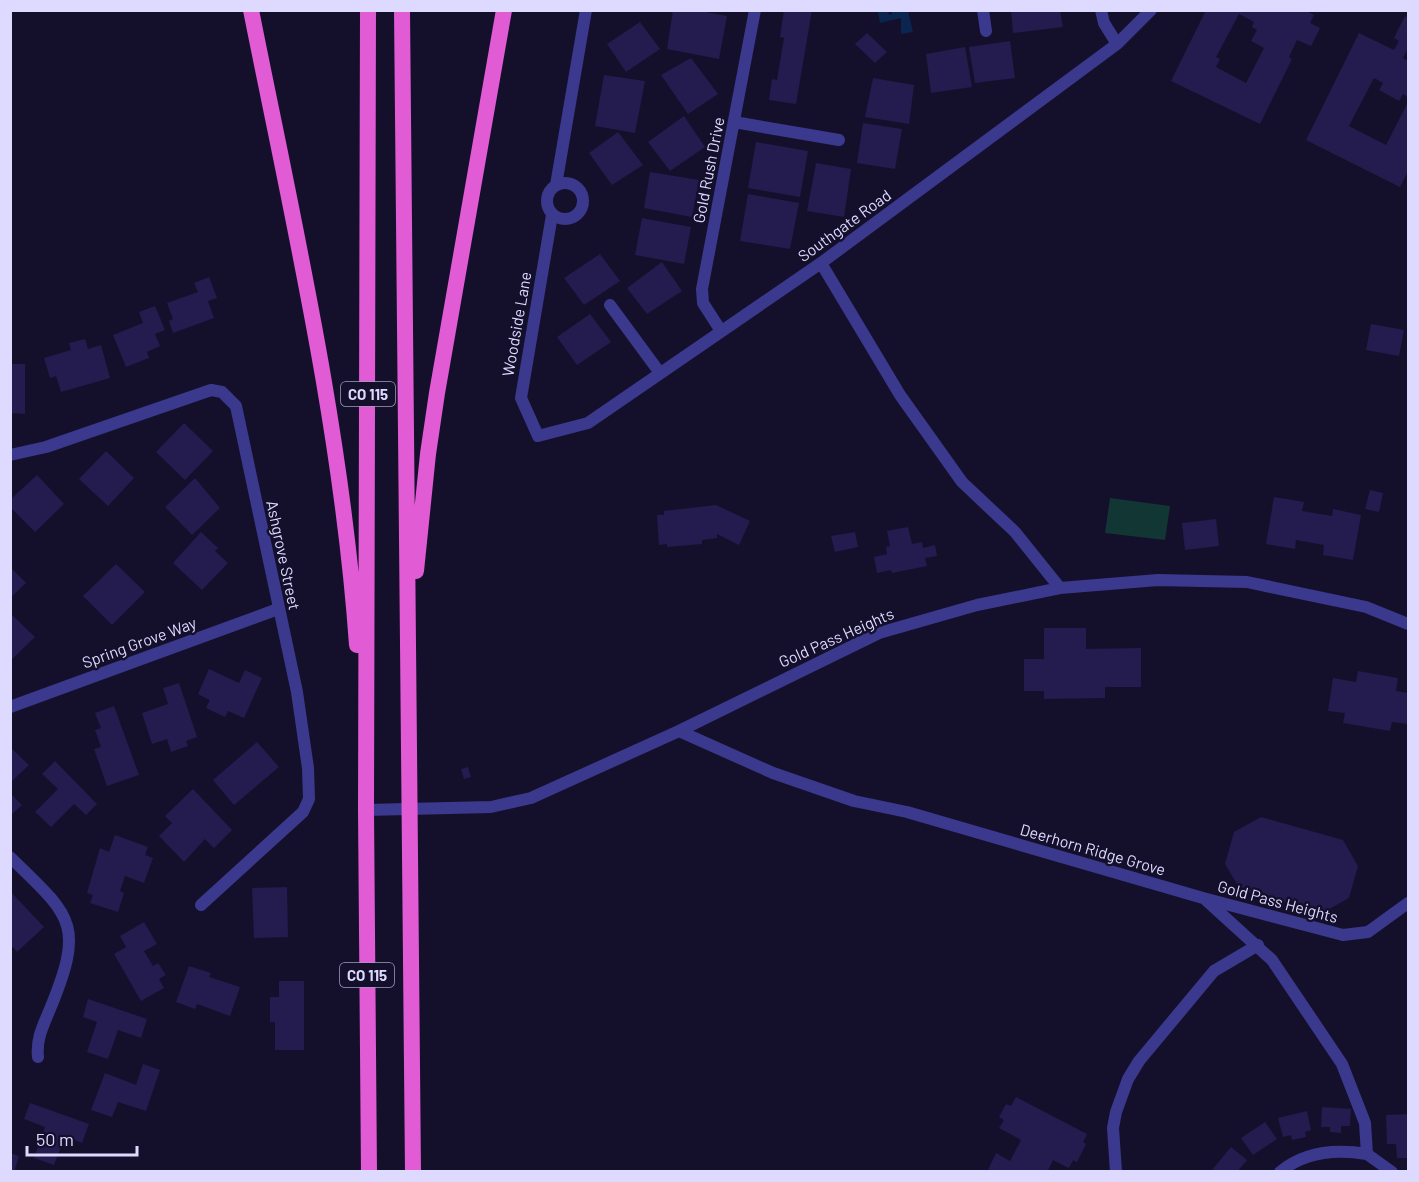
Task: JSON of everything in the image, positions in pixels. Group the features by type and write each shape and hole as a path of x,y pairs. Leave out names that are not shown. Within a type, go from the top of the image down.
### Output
{"highway":[{"path":"251,10 339,467 351,564 367,778"},
{"name":"CO 115","path":"368,10 366,810 369,1172"},
{"name":"CO 115","path":"402,10 413,1172"},
{"path":"407,668 428,454 504,10"}],"street":[{"path":"556,185 568,183 580,191 583,204 578,214 569,219 552,215 546,201 556,185 586,10"},
{"name":"Gold Rush Drive","path":"721,331 703,303 702,290 754,10"},
{"path":"983,10 986,31"},
{"path":"1101,10 1104,23 1117,44"},
{"name":"Southgate Road","path":"538,436 588,423 822,263 1117,44 1151,10"},
{"path":"734,122 839,140"},
{"name":"Woodside Lane","path":"538,436 521,398 552,215"},
{"path":"822,263 900,395 962,482 1015,532 1060,588"},
{"path":"610,305 660,374"},
{"name":"Ashgrove Street","path":"10,455 46,447 211,390 222,392 236,406 240,416 278,609 297,692 308,768 309,799 303,812 201,905"},
{"name":"Gold Pass Heights","path":"366,810 491,807 531,798 679,731 879,633 977,605 1060,588 1158,580 1247,582 1355,604 1408,624"},
{"name":"Spring Grove Way","path":"10,707 278,609"},
{"name":"Deerhorn Ridge Grove","path":"679,731 774,773 854,801 907,812 1203,898 1258,945 1272,960 1342,1064 1365,1122 1367,1154"},
{"path":"10,857 52,898 64,916 70,936 67,968 36,1042 38,1057"},
{"name":"Gold Pass Heights","path":"1203,898 1343,935 1368,932 1408,903"},
{"path":"1116,1172 1113,1151 1116,1112 1128,1079 1138,1061 1214,971 1258,945"},
{"path":"1280,1172 1309,1156 1329,1152 1367,1154 1392,1172"}],"green space":[{"path":"1110,498 1170,506 1165,540 1105,533"}],"water":[{"path":"878,11 888,11 889,15 892,11 908,11 913,32 901,34 901,18 880,23"}],"building":[{"path":"673,10 695,10 727,16 719,59 667,49"},
{"path":"784,10 812,10 796,104 769,100 772,79 777,80 784,38 780,37"},
{"path":"1011,10 1060,10 1063,27 1013,33"},
{"path":"1206,10 1305,10 1314,15 1310,23 1320,28 1311,46 1297,40 1289,57 1292,59 1260,124 1171,81","holes":["1239,14 1254,22 1252,27 1257,30 1251,41 1264,48 1246,83 1216,67 1220,59 1216,57"]},
{"path":"1405,16 1408,18 1408,48 1403,58 1408,61 1408,97 1403,94 1399,101 1379,90 1383,83 1374,78 1349,126 1386,145 1408,102 1408,171 1400,187 1306,140 1359,33 1394,50 1399,41 1394,38"},
{"path":"640,22 660,49 626,72 607,44"},
{"path":"867,33 887,52 875,63 855,44"},
{"path":"1010,41 1015,78 975,83 969,47"},
{"path":"965,47 972,87 931,93 926,54"},
{"path":"691,58 718,94 688,114 661,75"},
{"path":"604,75 645,81 635,133 595,126"},
{"path":"873,78 914,85 909,124 865,117"},
{"path":"684,116 705,147 670,171 648,142"},
{"path":"863,123 902,129 895,169 857,163"},
{"path":"618,132 643,165 612,185 589,153"},
{"path":"756,142 808,151 800,197 748,188"},
{"path":"816,163 851,169 844,217 807,211"},
{"path":"650,172 699,180 692,217 644,208"},
{"path":"748,194 799,203 790,249 740,241"},
{"path":"642,218 691,227 684,264 635,255"},
{"path":"600,254 620,281 584,305 564,278"},
{"path":"662,262 682,291 647,314 627,288"},
{"path":"209,277 217,298 208,301 214,318 173,333 169,321 173,319 167,303 198,292 194,283"},
{"path":"155,306 165,330 155,334 160,346 147,352 149,358 126,367 113,335 143,323 139,312"},
{"path":"590,314 611,342 577,365 557,337"},
{"path":"1371,324 1404,330 1399,356 1366,350"},
{"path":"85,339 88,349 101,345 110,378 61,392 56,376 50,378 44,358 71,350 69,343"},
{"path":"10,364 25,364 25,414 10,413"},
{"path":"184,423 213,451 185,480 156,452"},
{"path":"106,451 134,478 108,506 79,479"},
{"path":"37,475 64,504 35,532 10,507 10,500"},
{"path":"195,478 220,508 192,535 165,507"},
{"path":"1370,490 1383,493 1379,512 1365,509"},
{"path":"1274,497 1304,502 1302,511 1332,516 1333,509 1361,515 1353,560 1323,555 1324,545 1296,540 1295,549 1266,544"},
{"path":"716,505 750,521 739,545 717,534 717,538 702,540 702,544 667,547 667,544 659,545 657,515 664,515 664,511"},
{"path":"1216,519 1219,546 1185,550 1182,523"},
{"path":"908,527 912,544 922,542 923,548 935,545 937,556 925,558 927,566 892,573 891,570 877,573 874,557 887,554 886,547 890,546 887,531"},
{"path":"201,532 218,548 215,551 228,563 202,590 173,563"},
{"path":"855,532 858,547 835,552 831,536"},
{"path":"116,564 145,592 112,625 83,596"},
{"path":"10,567 26,583 10,598"},
{"path":"10,613 35,637 10,661"},
{"path":"1044,628 1086,628 1086,649 1141,648 1141,687 1105,687 1105,698 1044,699 1044,691 1024,691 1024,659 1044,659"},
{"path":"209,669 239,683 245,670 262,678 244,718 228,711 225,717 206,708 210,700 198,694"},
{"path":"1358,671 1398,678 1396,691 1408,693 1408,724 1392,722 1390,731 1343,723 1345,713 1328,711 1333,678 1356,682"},
{"path":"179,683 197,737 186,741 188,746 171,752 167,739 152,744 142,713 168,704 163,688"},
{"path":"114,706 139,775 107,786 94,749 101,747 95,730 101,728 95,713"},
{"path":"257,742 279,767 234,805 213,780"},
{"path":"10,747 29,765 10,783"},
{"path":"55,761 97,804 86,815 74,804 51,827 35,812 58,789 42,774"},
{"path":"468,767 471,777 464,779 461,769"},
{"path":"193,789 232,830 214,848 205,839 184,862 159,836 172,823 165,816"},
{"path":"10,793 22,805 10,816"},
{"path":"1261,817 1343,840 1358,866 1349,898 1322,913 1241,891 1225,864 1234,832"},
{"path":"115,835 148,847 145,855 153,858 144,883 125,876 120,891 124,893 118,912 90,903 93,895 87,893 100,848 109,852"},
{"path":"287,887 288,937 254,938 252,888"},
{"path":"10,891 44,927 17,952 13,947 10,949"},
{"path":"144,922 157,944 144,951 153,966 158,963 166,975 159,979 164,988 141,1001 114,954 126,947 120,936"},
{"path":"189,966 211,973 209,977 240,987 230,1016 197,1004 195,1009 176,1002"},
{"path":"279,981 304,981 304,1050 275,1050 275,1022 270,1022 270,997 279,997"},
{"path":"88,999 147,1019 141,1038 118,1030 108,1059 87,1052 97,1022 83,1017"},
{"path":"143,1064 160,1070 146,1111 118,1102 112,1117 91,1110 105,1073 136,1085"},
{"path":"1016,1097 1087,1134 1083,1142 1086,1144 1077,1162 1073,1160 1069,1168 1053,1160 1047,1172 987,1172 996,1153 1010,1161 1021,1140 999,1128 1004,1120 999,1117 1006,1104 1011,1106"},
{"path":"30,1103 89,1124 82,1143 65,1136 54,1165 34,1158 45,1127 24,1119"},
{"path":"1322,1107 1351,1109 1350,1126 1341,1126 1341,1133 1330,1132 1330,1127 1321,1127"},
{"path":"1307,1111 1311,1130 1305,1132 1306,1137 1292,1140 1291,1135 1283,1137 1278,1118"},
{"path":"1408,1114 1408,1158 1397,1158 1396,1144 1387,1144 1386,1115"},
{"path":"1265,1122 1277,1139 1253,1155 1241,1138"},
{"path":"1231,1147 1247,1160 1237,1172 1214,1172 1212,1170"},
{"path":"10,1153 19,1156 14,1172 10,1172"}]}
